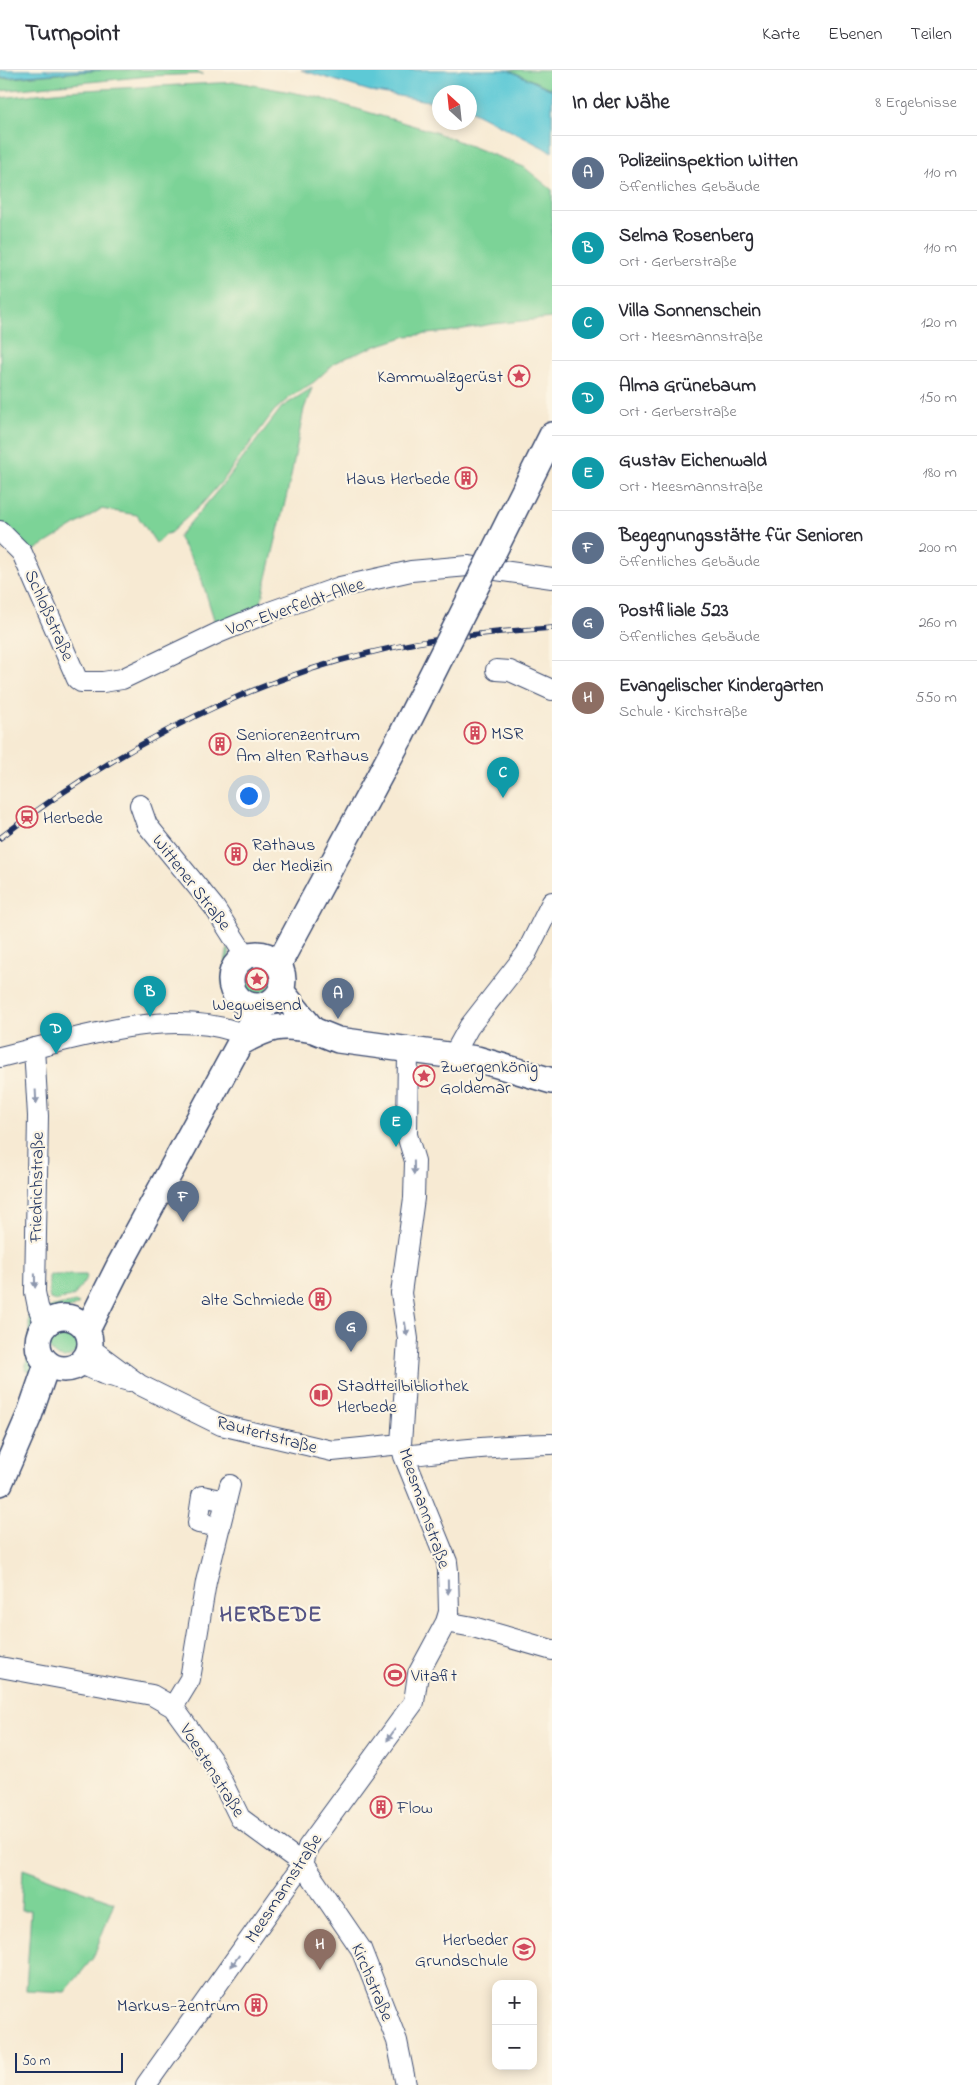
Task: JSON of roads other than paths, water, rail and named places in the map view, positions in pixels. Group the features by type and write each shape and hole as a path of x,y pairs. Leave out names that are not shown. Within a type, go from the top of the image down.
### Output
{"main road":[{"path":"552,435 401,736 325,879 262,959 234,969 231,977 232,986 262,1001 308,1029 338,1040 453,1056 519,1070 552,1081"},
{"path":"0,1483 29,1416 46,1395 74,1349 234,1046 262,1001 284,979 262,959"},
{"path":"234,1046 264,1030 277,1026 308,1029"},
{"path":"59,1317 74,1349 41,1358 37,1340 45,1324 59,1317"}],"street":[{"name":"Schloßstraße","path":"0,531 22,553 78,679"},
{"name":"Von-Elverfeldt-Allee","path":"78,679 81,682 103,682 122,679 218,633 264,614 340,587 411,571 468,566 552,578"},
{"path":"496,670 510,671 552,690"},
{"name":"Wittener Straße","path":"140,805 147,825 217,912 262,959"},
{"path":"453,1056 469,1027 526,954 552,902"},
{"path":"0,1057 146,1024 183,1022 220,1027 234,1046"},
{"name":"Friedrichstraße","path":"34,1048 38,1116 35,1292 38,1307 45,1324"},
{"name":"Meesmannstraße","path":"146,2085 303,1864 308,1847 353,1782 381,1749 414,1702 418,1674 446,1622 449,1612 447,1562 402,1450 408,1338 401,1293 415,1180 415,1162 407,1135 408,1050"},
{"name":"Rautertstraße","path":"74,1349 103,1374 140,1385 221,1425 332,1451 458,1450 552,1444"},
{"path":"173,1707 190,1679 206,1582 228,1493"},
{"path":"446,1622 473,1627 552,1650"},
{"name":"Voestenstraße","path":"0,1667 152,1695 173,1707 211,1759 240,1818 303,1864"},
{"name":"Kirchstraße","path":"303,1864 361,1949 397,2041 406,2085"}],"water":[{"path":"0,70 101,70 0,78"},
{"path":"301,70 508,70 552,90 552,152 477,114 477,85 432,85 432,102 370,91"}],"railway":[{"path":"0,838 83,779 128,752 175,726 223,703 272,683 320,666 414,643 552,628"}],"place":[{"name":"Kammwalzgerüst","path":"519,376"},
{"name":"Haus Herbede","path":"466,478"},
{"name":"MSR","path":"475,733"},
{"name":"Seniorenzentrum Am alten Rathaus","path":"220,744"},
{"name":"Villa Sonnenschein","path":"503,798"},
{"name":"Herbede","path":"27,817"},
{"name":"Rathaus der Medizin","path":"236,854"},
{"name":"Wegweisend","path":"257,979"},
{"name":"Selma Rosenberg","path":"150,1017"},
{"name":"Polizeiinspektion Witten","path":"338,1019"},
{"name":"Alma Grünebaum","path":"56,1054"},
{"name":"Zwergenkönig Goldemar","path":"424,1076"},
{"name":"Gustav Eichenwald","path":"396,1147"},
{"name":"Begegnungsstätte für Senioren","path":"183,1222"},
{"name":"alte Schmiede","path":"320,1299"},
{"name":"Postfiliale 523","path":"351,1352"},
{"name":"Stadtteilbibliothek Herbede","path":"321,1395"},
{"name":"Vitafit","path":"395,1675"},
{"name":"Flow","path":"381,1807"},
{"name":"Herbeder Grundschule","path":"524,1949"},
{"name":"Evangelischer Kindergarten","path":"320,1970"},
{"name":"Markus-Zentrum","path":"256,2005"}],"district":[{"name":"HERBEDE","path":"271,1613"}]}
